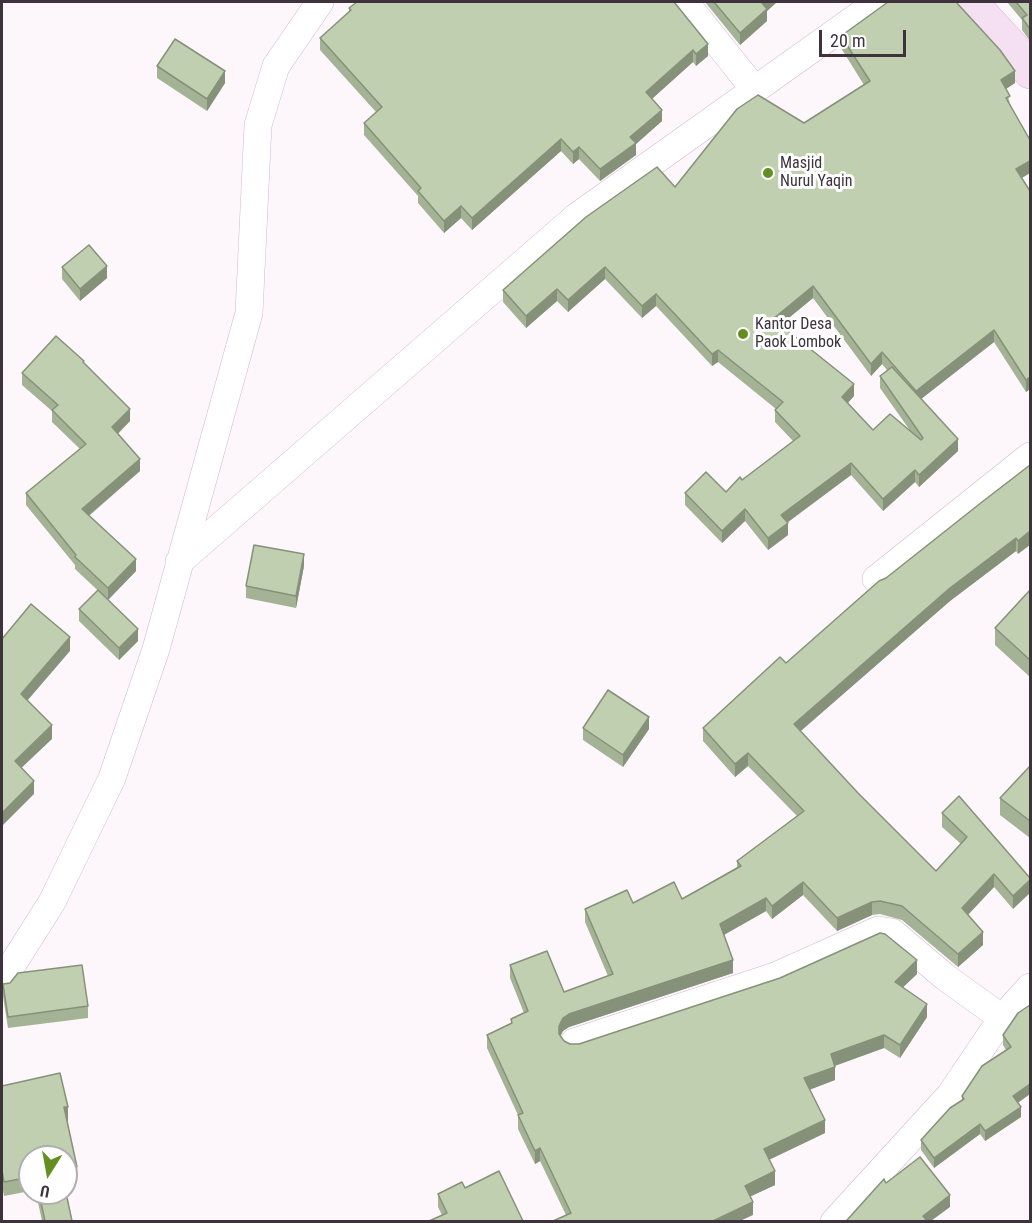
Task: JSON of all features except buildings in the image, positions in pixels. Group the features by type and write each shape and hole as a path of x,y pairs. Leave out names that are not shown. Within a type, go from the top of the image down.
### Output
{"street":[{"path":"2,981 52,902 112,778 156,649 249,313 258,125 276,66 320,2"},
{"path":"685,2 755,90"},
{"path":"179,562 576,217 878,2"},
{"path":"970,2 1015,50 1030,72"},
{"path":"876,579 1030,456"},
{"path":"574,1042 775,976 878,930 891,932 945,977 1002,1018"},
{"path":"834,1221 950,1095 1002,1018 1030,987"}],"place":[{"name":"Masjid Nurul Yaqin","path":"768,173"},
{"name":"Kantor Desa Paok Lombok","path":"743,334"}]}
